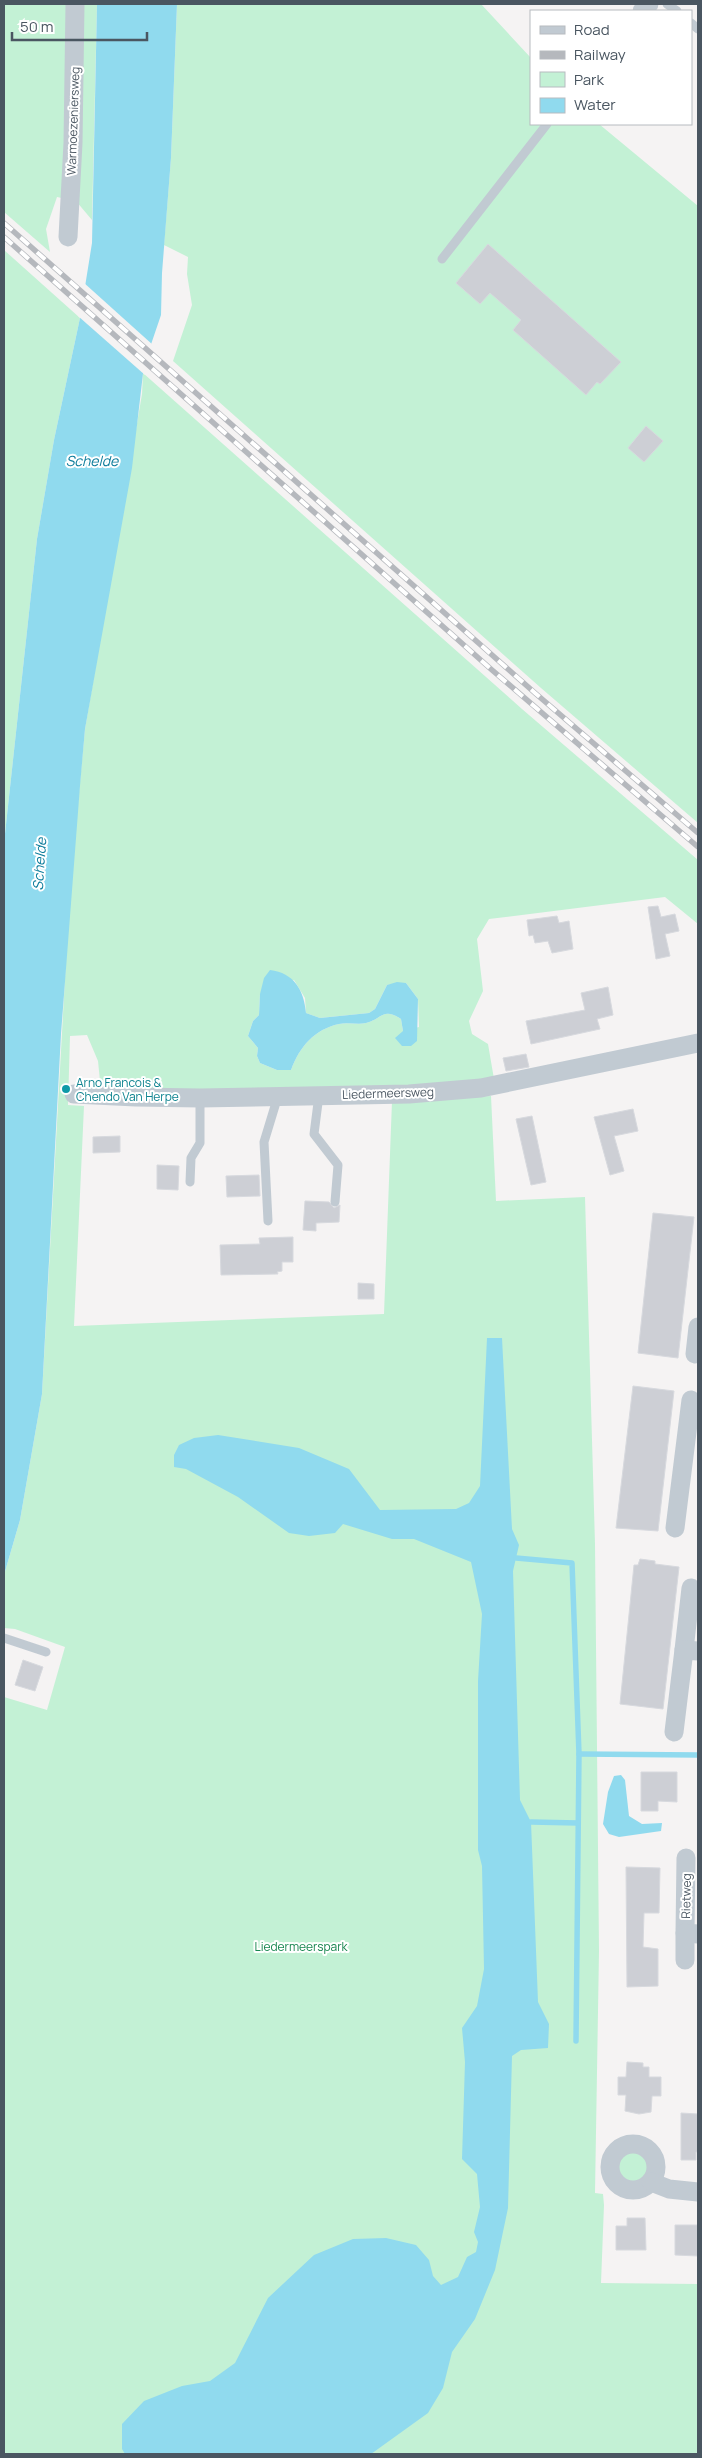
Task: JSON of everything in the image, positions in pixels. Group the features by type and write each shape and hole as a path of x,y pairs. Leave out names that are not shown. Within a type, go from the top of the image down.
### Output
{"street":[{"name":"Warmoezeniersweg","path":"68,237 74,143 75,4"},
{"name":"Liedermeersweg","path":"74,1094 136,1098 200,1098 409,1094 481,1088 698,1043"},
{"path":"695,1354 698,1327"},
{"path":"675,1528 691,1461 691,1400"},
{"path":"674,1732 691,1651 691,1588"},
{"name":"Rietweg","path":"685,1960 692,1934 686,1858"},
{"path":"651,2182 669,2189 698,2192"}],"lane":[{"path":"442,259 546,125"},
{"path":"319,1095 314,1134 338,1165 335,1202"},
{"path":"268,1221 264,1142 278,1096"},
{"path":"190,1182 191,1158 200,1143 200,1098"},
{"path":"4,1638 46,1652"}],"green space":[{"path":"4,4 97,4 92,220 76,201 57,197 46,229 50,252 4,212"},
{"path":"177,4 481,4 530,57 530,125 600,125 698,206 698,823 541,688 173,361 192,305 187,274 188,257 164,245 171,158"},
{"path":"4,250 80,318 54,440 37,539 4,843"},
{"name":"Liedermeerspark","path":"143,373 522,709 698,860 698,924 665,897 489,919 477,939 483,991 469,1021 472,1034 488,1044 494,1079 414,1088 139,1091 113,1089 100,1081 98,1061 87,1035 70,1036 68,1105 84,1106 74,1326 384,1314 392,1101 491,1096 496,1201 585,1197 595,1544 599,1951 595,2193 603,2194 604,2205 601,2283 698,2284 698,2454 4,2454 4,1697 47,1710 65,1647 15,1629 4,1628 4,1575 20,1520 42,1394 70,888 85,729 142,394","holes":["294,980 305,998 306,1013 320,1018 369,1013 375,1009 387,985 406,983 418,999 419,1027 403,1031 401,1019 390,1014 383,1015 366,1023 346,1023 330,1026 309,1040 298,1054 291,1070 277,1070 260,1063 257,1056 258,1048 248,1036 253,1021 259,1015 260,994"]},
{"path":"633,2151 644,2156 649,2167 644,2178 633,2183 622,2178 617,2167 622,2156"}],"water":[{"name":"Schelde","path":"97,4 177,4 171,158 162,273 161,315 144,365 132,468 85,729 61,1034 42,1394 20,1520 4,1575 4,843 37,539 54,440 80,318 92,243"},
{"path":"270,970 291,979 300,990 306,1013 320,1018 369,1013 375,1009 387,985 397,982 406,983 418,999 417,1041 411,1046 402,1046 395,1038 403,1031 401,1019 386,1014 366,1023 339,1024 322,1030 303,1047 291,1070 277,1070 260,1063 257,1056 258,1048 248,1036 253,1021 259,1015 260,994 264,978"},
{"path":"487,1338 502,1338 512,1529 519,1545 513,1571 520,1800 531,1822 538,2002 549,2024 548,2048 521,2050 512,2056 508,2208 495,2270 475,2319 452,2352 443,2388 428,2413 371,2454 125,2454 122,2449 122,2424 144,2401 182,2386 210,2381 235,2363 268,2298 314,2255 353,2239 386,2238 416,2245 429,2260 433,2276 441,2285 458,2277 467,2257 476,2252 478,2242 474,2232 480,2207 477,2174 462,2159 465,2062 462,2028 477,2006 484,1969 482,1866 478,1850 478,1681 482,1614 471,1562 414,1539 392,1539 343,1524 335,1533 309,1536 289,1533 238,1497 186,1469 174,1467 174,1455 179,1445 194,1438 218,1435 299,1448 349,1469 380,1510 456,1509 469,1503 480,1486"},
{"path":"621,1775 625,1780 629,1816 642,1824 662,1823 661,1831 619,1837 609,1834 603,1824 608,1792 614,1776"}],"pier":[{"path":"83,282 153,345 145,375 78,316"}],"building":[{"path":"488,244 621,362 600,384 597,382 586,395 513,330 521,320 490,293 480,304 456,283"},
{"path":"646,426 663,441 644,462 628,448"},
{"path":"658,906 661,917 675,914 679,931 665,934 670,956 656,959 648,907"},
{"path":"557,916 559,923 569,921 573,949 552,953 548,941 535,943 533,935 529,936 527,920"},
{"path":"608,987 613,1015 597,1019 600,1029 531,1044 526,1021 585,1010 581,993"},
{"path":"526,1054 529,1067 506,1071 503,1058"},
{"path":"633,1109 638,1131 614,1136 624,1171 610,1175 594,1117"},
{"path":"532,1116 546,1182 531,1185 516,1119"},
{"path":"120,1136 120,1152 93,1153 93,1137"},
{"path":"157,1165 179,1166 178,1190 157,1189"},
{"path":"259,1175 260,1196 227,1197 226,1176"},
{"path":"305,1201 329,1202 334,1208 340,1205 339,1222 316,1223 316,1231 303,1230"},
{"path":"653,1213 694,1217 678,1358 638,1353"},
{"path":"293,1237 293,1262 282,1262 282,1271 277,1272 278,1274 221,1275 220,1245 260,1244 259,1238"},
{"path":"358,1283 374,1284 374,1299 358,1299"},
{"path":"633,1386 674,1391 658,1531 616,1528"},
{"path":"640,1559 655,1561 655,1564 679,1567 663,1709 620,1704 634,1565 638,1565"},
{"path":"23,1660 43,1667 35,1691 15,1685"},
{"path":"641,1772 677,1772 677,1802 658,1801 658,1811 641,1811"},
{"path":"626,1867 660,1868 659,1913 644,1913 643,1947 658,1949 658,1986 627,1987"},
{"path":"627,2062 643,2063 643,2067 649,2067 649,2077 661,2077 661,2096 652,2096 651,2112 639,2114 625,2111 626,2095 618,2095 618,2077 626,2077"},
{"path":"681,2113 698,2114 698,2152 696,2152 696,2160 681,2160"},
{"path":"627,2218 645,2218 646,2250 616,2250 616,2226 627,2226"},
{"path":"675,2225 698,2225 698,2256 675,2255"}],"waterway":[{"path":"516,1558 572,1563 579,1754 576,2041"},
{"path":"579,1754 698,1755"},
{"path":"531,1822 578,1823"}],"railway":[{"path":"4,223 535,693 698,833"},
{"path":"4,237 492,670 698,847"}],"place":[{"name":"Arno Francois & Chendo Van Herpe","path":"66,1089"}]}
